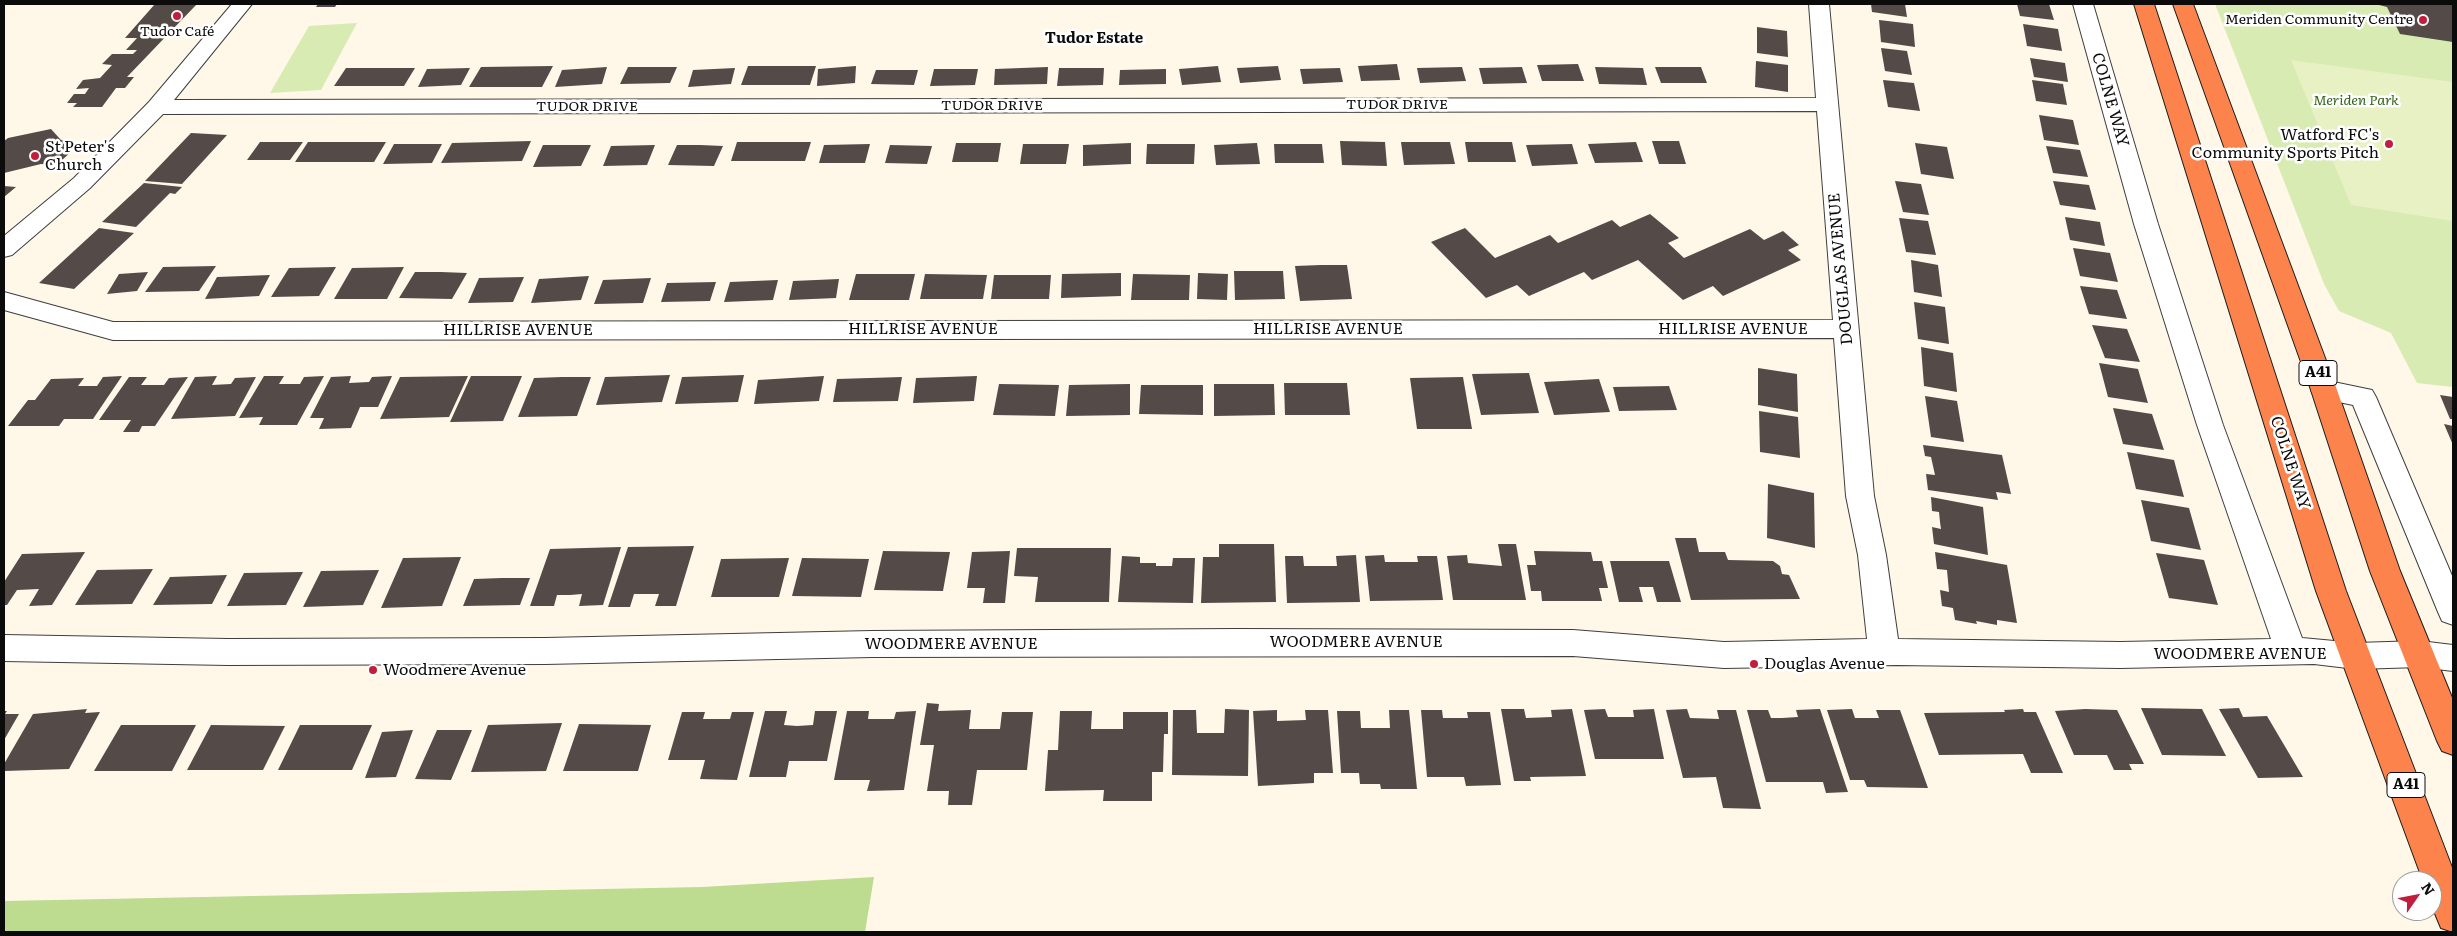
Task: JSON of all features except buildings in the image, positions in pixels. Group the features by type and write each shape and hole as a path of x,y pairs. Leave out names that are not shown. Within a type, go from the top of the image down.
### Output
{"highway":[{"name":"COLNE WAY","path":"2144,4 2331,591 2453,916"},
{"name":"A41","path":"2183,4 2324,390 2385,571 2420,654 2453,742"}],"street":[{"path":"4,248 82,183 157,107 242,4"},
{"name":"DOUGLAS AVENUE","path":"1819,4 1860,496 1891,652"},
{"name":"COLNE WAY","path":"2083,4 2146,224 2210,425 2291,652"},
{"name":"TUDOR DRIVE","path":"157,107 1826,104"},
{"name":"HILLRISE AVENUE","path":"4,301 113,330 1846,329"},
{"path":"2324,390 2363,397 2453,612"},
{"name":"WOODMERE AVENUE","path":"4,648 228,652 526,651 882,644 1573,643 1724,655 1891,652 1924,667 1981,671 2097,670 2108,666 2120,655 2314,651 2356,656 2420,654 2453,658"}],"green space":[{"name":"Meriden Park","path":"2215,4 2453,4 2453,387 2417,383 2391,333 2339,311 2324,284"},
{"path":"357,23 321,90 270,93 309,26"},
{"name":"Watford FC's Community Sports Pitch","path":"2291,60 2453,82 2453,221 2351,205"},
{"path":"874,877 865,932 4,932 4,901 702,887"}],"place":[{"name":"Tudor Café","path":"177,16"},
{"name":"Meriden Community Centre","path":"2423,20"},
{"name":"Watford FC's Community Sports Pitch","path":"2389,144"},
{"name":"St Peter's Church","path":"35,156"},
{"name":"Douglas Avenue","path":"1754,664"},
{"name":"Woodmere Avenue","path":"373,670"}],"district":[{"name":"Tudor Estate","path":"1094,39"}]}
